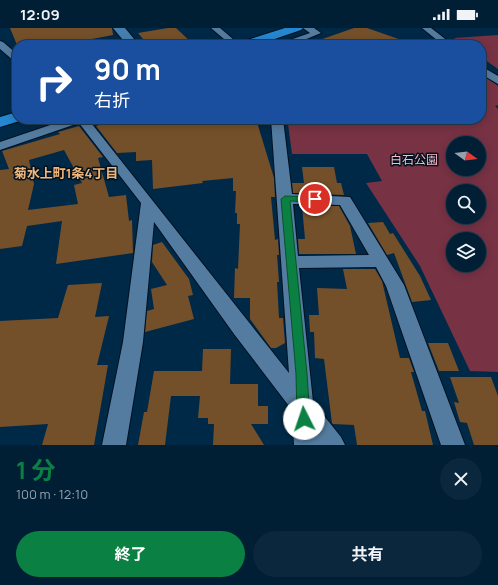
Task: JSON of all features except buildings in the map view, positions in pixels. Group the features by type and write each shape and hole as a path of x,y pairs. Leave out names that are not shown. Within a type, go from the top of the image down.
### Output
{"highway":[{"path":"260,40 297,28"},
{"path":"0,122 12,118"}],"street":[{"path":"215,28 230,40"},
{"path":"298,40 317,32 307,28"},
{"path":"426,28 442,40"},
{"path":"114,34 124,40"},
{"path":"0,44 12,54"},
{"path":"486,73 498,81"},
{"path":"0,146 66,124"},
{"path":"85,124 148,203 241,328 333,445"},
{"path":"278,124 302,374 306,445"},
{"path":"285,199 345,200 395,285 453,445"},
{"path":"114,445 133,342 148,203"},
{"path":"291,262 382,261"}],"green space":[{"path":"498,35 498,69 486,61 486,40 457,40 454,38"},
{"name":"白石公園","path":"486,78 498,86 498,105 495,106 498,109 498,372 470,371 420,266 366,183 382,181 367,154 292,154 288,124 486,124"}],"district":[{"name":"菊水上町1条4丁目","path":"66,173"}],"route":[{"path":"304,419 302,374 285,199 315,199"}]}
